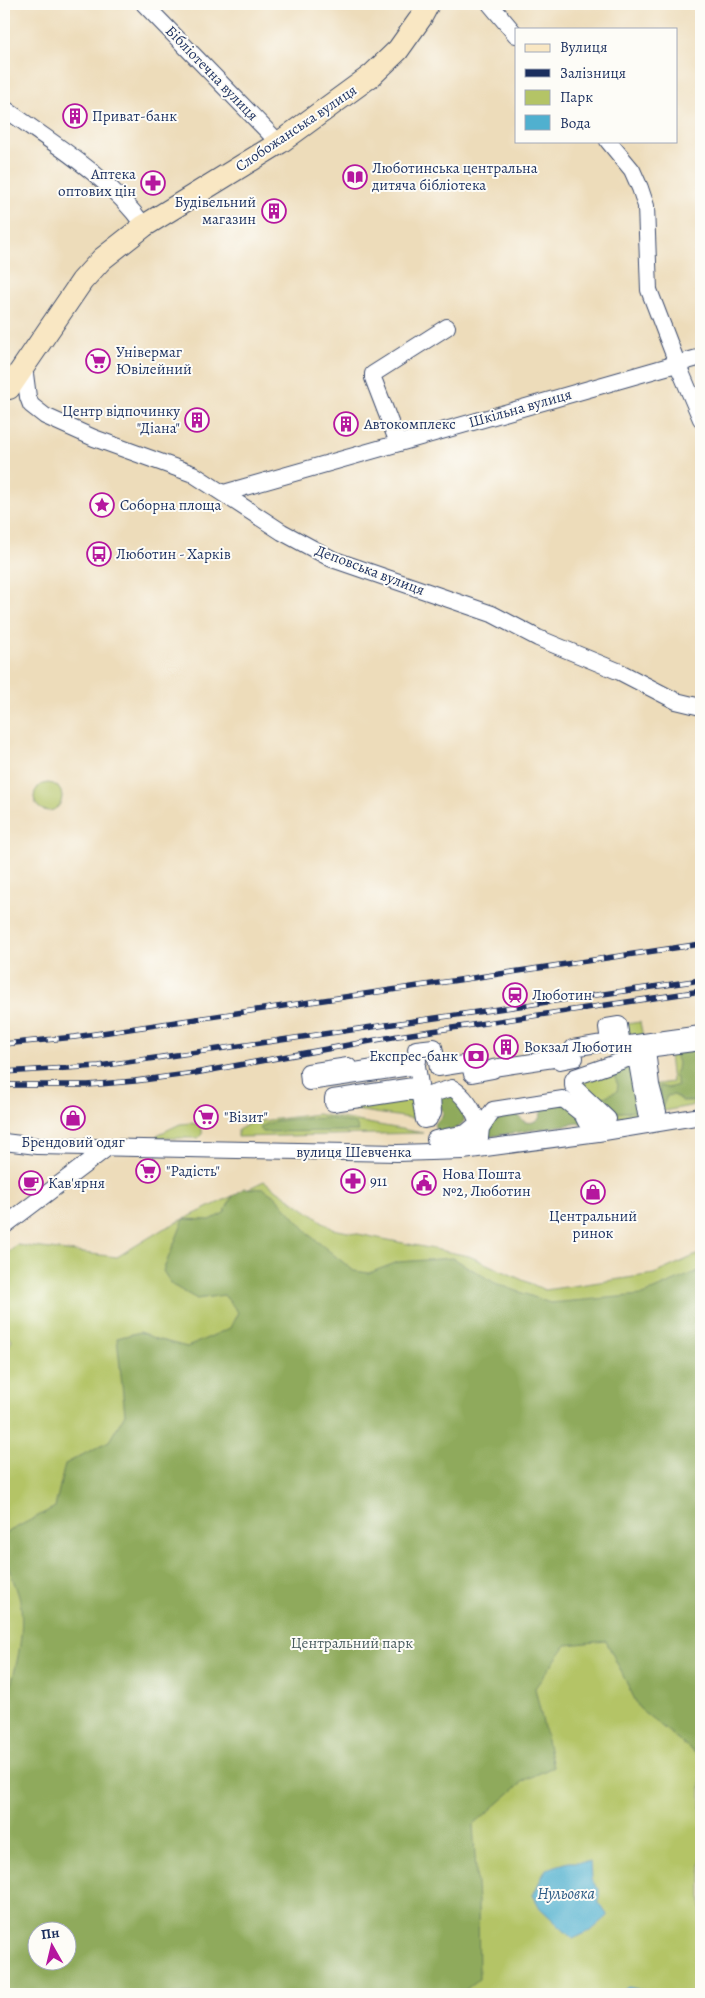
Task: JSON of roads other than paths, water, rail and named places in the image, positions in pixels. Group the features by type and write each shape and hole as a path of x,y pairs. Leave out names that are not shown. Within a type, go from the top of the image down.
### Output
{"street":[{"name":"Бібліотечна вулиця","path":"144,4 279,143"},
{"name":"Слобожанська вулиця","path":"6,389 82,281 102,259 144,226 279,143 372,75 398,50 428,4"},
{"path":"490,4 515,34"},
{"path":"4,108 106,183 130,205 144,226"},
{"path":"609,142 632,170 646,206 649,290 701,419"},
{"path":"398,443 373,374 448,327"},
{"name":"Шкільна вулиця","path":"224,493 701,357"},
{"name":"Деповська вулиця","path":"24,366 28,397 31,405 45,416 94,438 192,474 282,532 332,558 492,614 538,638 620,672 676,701 701,707"},
{"path":"701,1034 622,1045 619,1025 607,1027 609,1042 573,1048 574,1058 493,1068 493,1070 472,1074 470,1063 438,1068 434,1047 416,1049 418,1061 349,1072 348,1066 308,1072 309,1082 417,1066 420,1085 333,1098 333,1103 419,1090 424,1120 429,1120 429,1116 433,1113 432,1094 452,1088 460,1092 478,1123 466,1133 436,1139 436,1143 480,1138 481,1128 493,1110 563,1099 582,1114 586,1122 608,1119 573,1086 573,1080 575,1077 636,1057 646,1114 658,1112 651,1085 647,1049 701,1042"},
{"name":"вулиця Шевченка","path":"4,1142 37,1146 107,1148 397,1153 463,1151 579,1136 701,1116"},
{"path":"4,1226 107,1148"}],"water":[{"name":"Нульовка","path":"569,1862 590,1862 591,1880 599,1889 599,1903 608,1916 592,1930 573,1939 540,1908 533,1895 546,1869"},
{"path":"628,1987 660,1994 618,1994"}],"railway":[{"path":"4,1044 75,1037 701,944"},
{"path":"4,1072 99,1066 701,980"},
{"path":"4,1085 88,1085 195,1073 398,1036 701,991"}],"place":[{"name":"Приват-банк","path":"75,116"},
{"name":"Люботинська центральна дитяча бібліотека","path":"355,177"},
{"name":"Аптека оптових цін","path":"153,183"},
{"name":"Будівельний магазин","path":"274,211"},
{"name":"Універмаг Ювілейний","path":"98,361"},
{"name":"Центр відпочинку \"Діана\"","path":"197,420"},
{"name":"Автокомплекс","path":"346,424"},
{"name":"Соборна площа","path":"102,505"},
{"name":"Люботин - Харків","path":"99,554"},
{"name":"Люботин","path":"515,995"},
{"name":"Вокзал Люботин","path":"506,1047"},
{"name":"Експрес-банк","path":"476,1056"},
{"name":"\"Візит\"","path":"206,1117"},
{"name":"Брендовий одяг","path":"73,1118"},
{"name":"\"Радість\"","path":"148,1171"},
{"name":"911","path":"353,1181"},
{"name":"Кав'ярня","path":"31,1183"},
{"name":"Нова Пошта №2, Люботин","path":"424,1183"},
{"name":"Центральний ринок","path":"593,1192"}],"park label":[{"name":"Центральний парк","path":"352,1643"}]}
